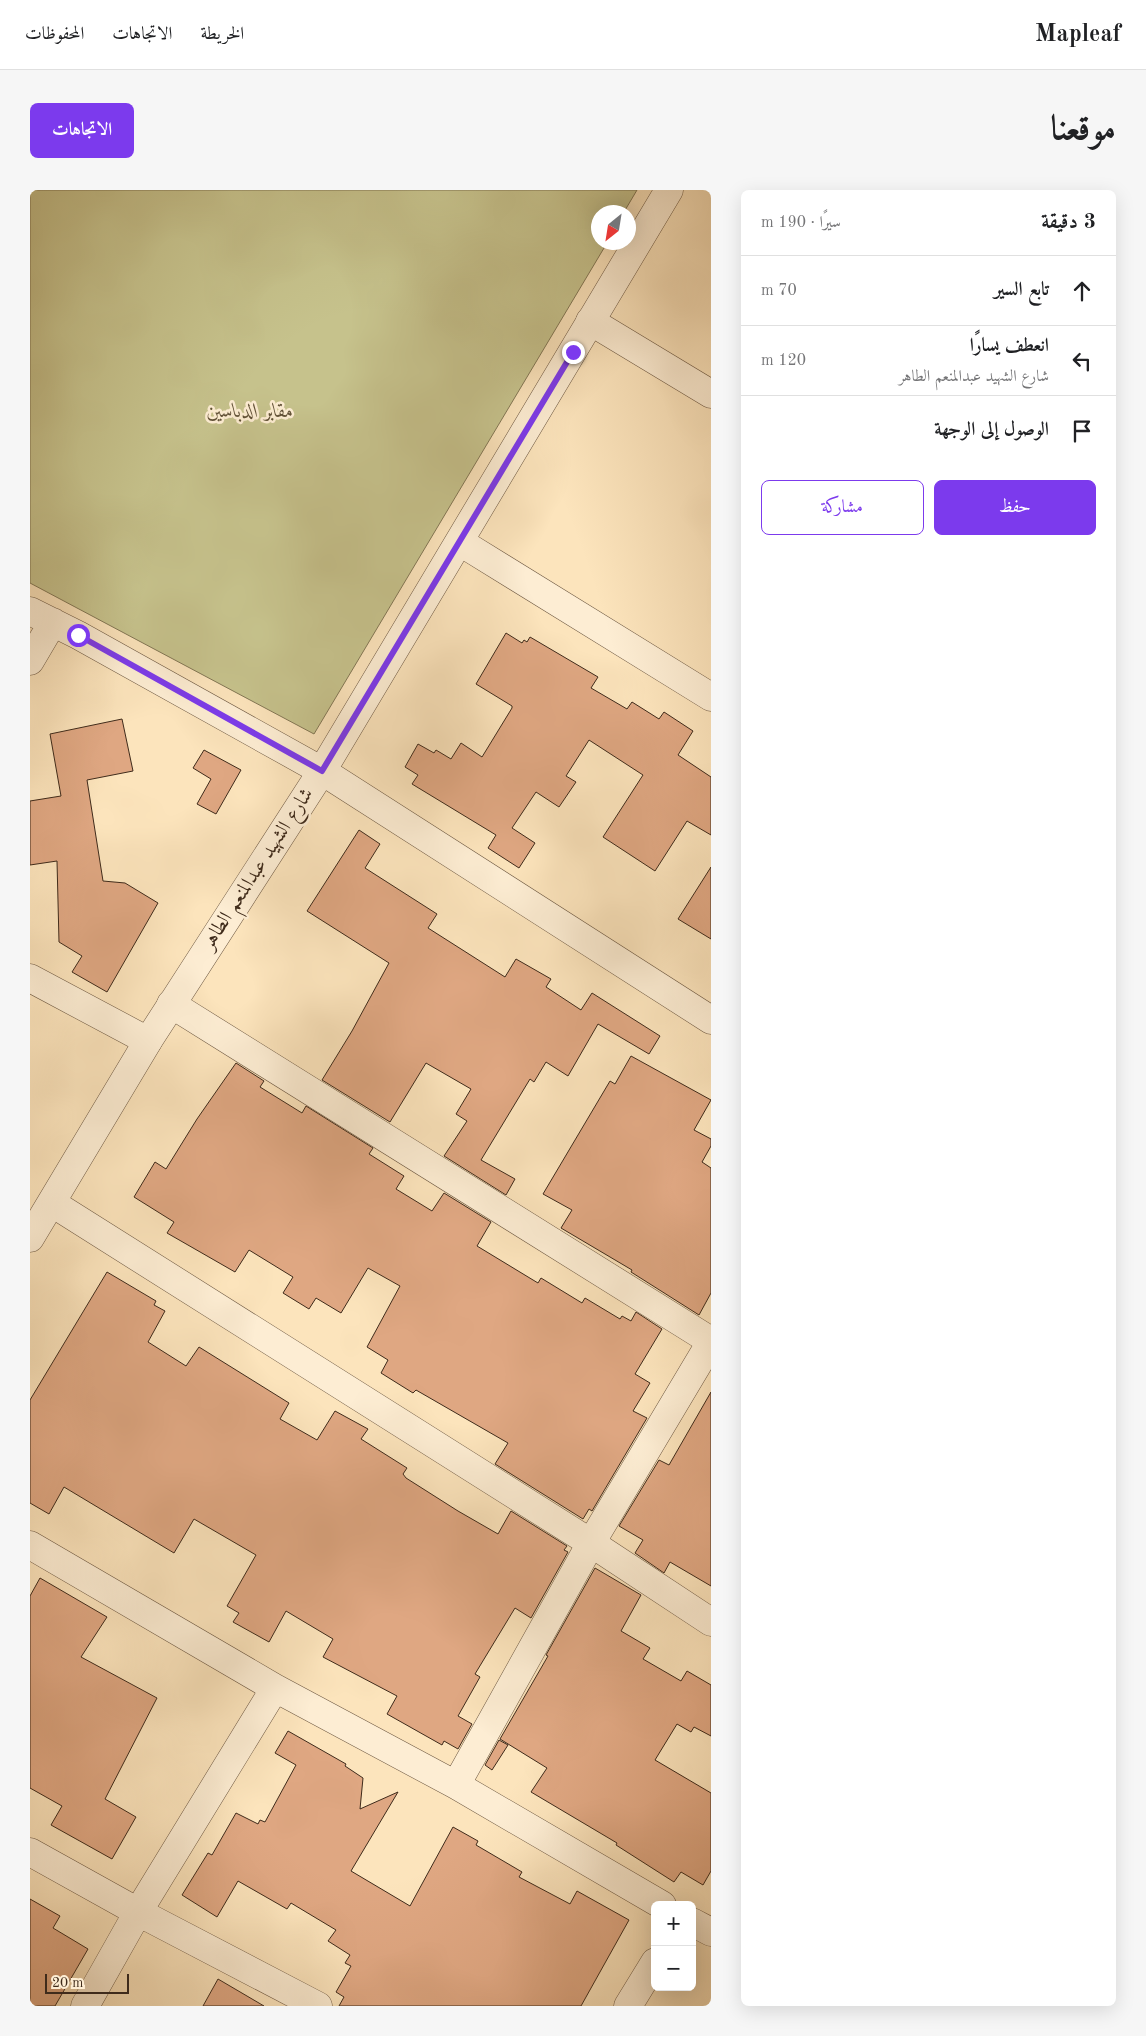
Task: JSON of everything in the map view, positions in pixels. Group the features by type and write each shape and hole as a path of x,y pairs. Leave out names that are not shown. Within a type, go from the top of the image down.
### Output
{"street":[{"name":"شارع الشهيد عبدالمنعم الطاهر","path":"30,1238 171,1004 322,771 669,190"},
{"path":"590,320 711,394"},
{"path":"460,542 711,697"},
{"path":"30,661 41,617 322,771 711,1020"},
{"path":"30,978 148,1041"},
{"path":"171,1004 711,1341 591,1543 456,1785"},
{"path":"52,1203 591,1543 711,1622"},
{"path":"30,1545 275,1688 456,1785 655,1901"},
{"path":"85,2006 138,1912 275,1688"},
{"path":"30,1852 138,1912 318,2006"},
{"path":"696,1924 711,1932"},
{"path":"628,2006 651,1969"}],"green space":[{"name":"مقابر الدباسين","path":"30,190 637,190 628,205 591,205 591,250 603,250 314,734 30,583"}],"building":[{"path":"506,633 522,643 524,640 527,642 530,637 598,677 591,688 627,709 632,702 659,719 664,712 693,731 678,755 711,777 711,835 687,821 655,871 603,837 643,775 589,740 566,776 576,782 559,807 536,792 512,828 535,843 519,868 488,848 496,835 412,784 418,775 405,767 418,744 434,753 436,750 451,759 461,743 482,757 512,708 512,706 476,684"},
{"path":"122,719 133,771 87,780 103,881 125,883 158,903 107,992 72,972 82,956 59,942 57,861 30,865 30,801 61,796 50,734"},
{"path":"204,750 241,770 216,814 197,804 211,779 193,768"},
{"path":"359,830 380,844 365,868 437,914 428,928 505,977 516,959 551,979 546,987 581,1010 592,993 660,1036 649,1054 598,1024 568,1076 546,1062 534,1082 530,1079 481,1160 515,1179 506,1195 444,1156 467,1121 456,1114 471,1089 426,1063 390,1122 322,1080 352,1031 389,963 307,911"},
{"path":"711,867 711,939 678,919"},
{"path":"631,1056 711,1100 694,1130 711,1139 711,1146 702,1162 711,1168 711,1293 699,1315 631,1272 632,1270 561,1228 572,1210 543,1194 610,1081 615,1084"},
{"path":"236,1063 264,1081 260,1087 302,1113 306,1106 373,1148 369,1154 404,1176 396,1189 432,1211 444,1193 491,1222 477,1246 538,1283 541,1278 582,1303 585,1298 620,1319 622,1316 631,1321 636,1312 662,1329 635,1374 650,1383 633,1411 647,1418 592,1511 589,1509 583,1519 495,1464 508,1443 416,1390 413,1393 381,1373 388,1360 367,1347 400,1286 368,1268 341,1313 316,1298 309,1309 283,1293 293,1277 249,1250 235,1272 167,1233 174,1222 134,1197 155,1162 166,1169 197,1119"},
{"path":"107,1272 156,1301 154,1305 165,1311 148,1342 186,1366 199,1347 289,1403 280,1419 317,1440 335,1411 368,1429 361,1439 407,1468 403,1474 406,1478 458,1511 498,1534 511,1511 567,1546 564,1550 568,1552 531,1618 515,1608 475,1674 480,1677 458,1716 472,1724 458,1749 444,1741 442,1745 387,1714 397,1696 323,1657 333,1639 286,1611 269,1642 233,1622 239,1613 227,1606 256,1555 194,1519 174,1553 64,1487 49,1514 30,1503 30,1400"},
{"path":"711,1392 711,1586 670,1562 664,1573 635,1553 643,1540 619,1526 659,1460 669,1465"},
{"path":"595,1568 641,1595 621,1631 650,1648 643,1659 681,1681 687,1671 711,1685 711,1736 694,1727 691,1732 677,1724 655,1760 711,1793 711,1871 703,1885 681,1872 674,1882 616,1845 617,1843 531,1792 547,1768 500,1739 548,1656 546,1655"},
{"path":"40,1578 107,1617 81,1657 157,1698 105,1799 136,1817 112,1859 51,1825 62,1806 30,1788 30,1596"},
{"path":"288,1731 346,1764 345,1766 363,1778 360,1809 398,1792 351,1871 410,1906 453,1827 478,1841 476,1845 522,1872 519,1877 570,1904 577,1891 629,1920 581,2006 339,2006 344,1997 336,1992 351,1966 345,1963 350,1955 328,1941 336,1930 291,1903 287,1909 238,1881 217,1917 182,1895 208,1853 212,1855 236,1813 258,1824 260,1820 265,1822 296,1765 275,1753"},
{"path":"499,1740 508,1745 492,1770 485,1765"},
{"path":"30,1899 60,1916 53,1928 88,1949 55,2006 30,2006"},
{"path":"218,1979 264,2006 203,2006"}],"route":[{"path":"78,635 322,771 573,352"}]}
